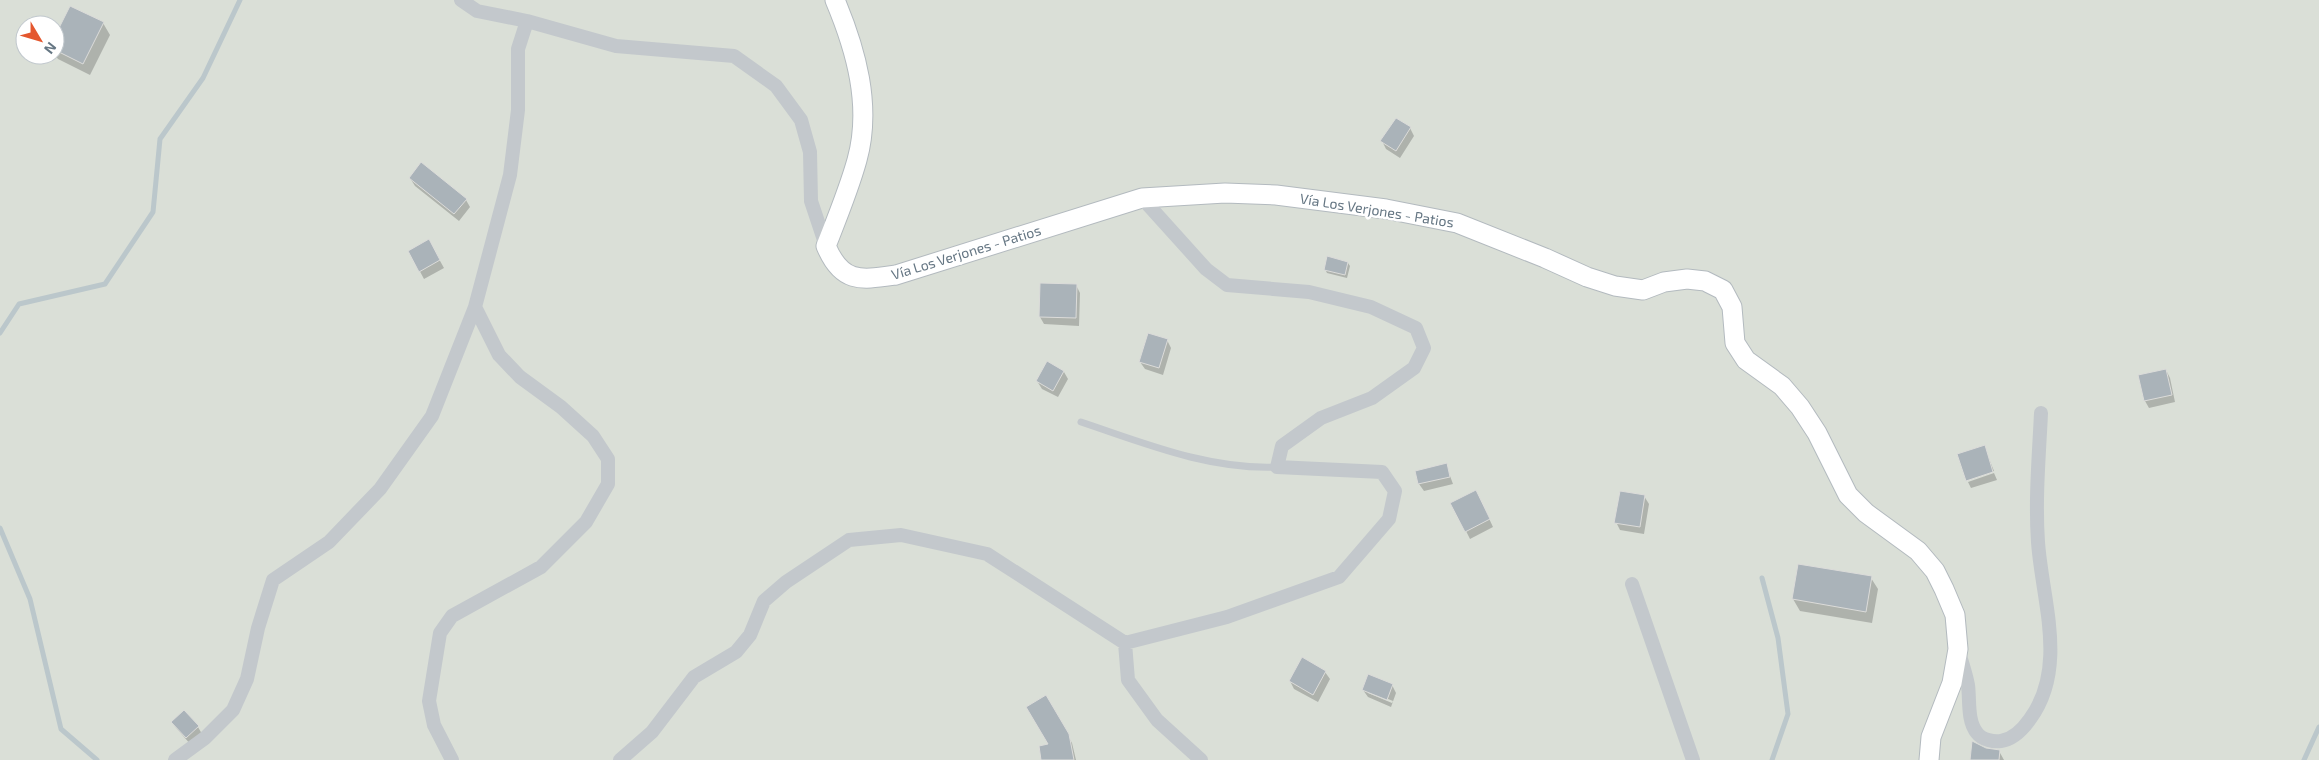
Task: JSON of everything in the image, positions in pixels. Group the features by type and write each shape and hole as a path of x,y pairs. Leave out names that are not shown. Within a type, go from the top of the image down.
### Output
{"street":[{"path":"461,0 477,11 527,21 616,46 734,56 776,86 801,120 810,152 811,201 826,246"},
{"path":"826,246 857,159 862,124 858,65 835,0"},
{"path":"175,760 205,738 233,710 247,679 258,628 273,580 329,542 380,489 432,416 475,307 510,175 518,110 518,49 527,21"},
{"name":"Vía Los Verjones - Patios","path":"826,246 832,259 848,275 864,280 880,278 906,272 1142,198 1225,193 1276,195 1386,209 1457,223 1587,277 1615,286 1642,290 1664,282 1687,279 1705,280 1723,290 1732,307 1735,343 1746,360 1782,386 1800,407 1817,433 1848,495 1866,513 1918,551 1935,571 1955,616 1958,649 1952,683 1931,737 1929,760"},
{"path":"620,760 652,732 694,677 736,652 750,635 764,601 786,582 850,540 901,535 987,554 1126,643 1227,617 1339,577 1389,520 1395,490 1382,472 1276,467 1282,446 1321,418 1372,398 1414,368 1424,348 1416,328 1371,307 1310,292 1227,285 1206,269 1142,198"},
{"path":"452,760 434,724 429,701 440,633 452,616 541,567 586,522 608,484 608,459 593,436 561,407 520,377 499,355 475,307"},
{"path":"1958,649 1968,685 1971,720 1977,734 1988,740 2002,741 2016,736 2026,725 2041,702 2048,680 2051,652 2038,542 2041,413"},
{"path":"1632,584 1693,760"},
{"path":"1126,643 1128,680 1157,720 1201,760"}],"lane":[{"path":"1081,422 1184,456 1248,468 1276,467"}],"shaded area":[{"path":"0,0 2319,0 2319,760 0,760"}],"building":[{"path":"70,6 104,22 83,64 65,55 65,16"},
{"path":"1396,118 1411,127 1396,151 1380,141"},
{"path":"421,162 467,199 454,214 409,178"},
{"path":"429,239 440,260 419,272 408,251"},
{"path":"1327,256 1348,262 1345,275 1324,270"},
{"path":"1040,283 1077,284 1076,318 1039,317"},
{"path":"1148,333 1168,339 1159,368 1139,362"},
{"path":"1047,361 1064,371 1053,391 1036,381"},
{"path":"2166,369 2172,395 2144,401 2138,375"},
{"path":"1985,445 1993,472 1966,481 1957,454"},
{"path":"1447,463 1450,477 1418,484 1415,471"},
{"path":"1476,490 1490,519 1465,532 1450,503"},
{"path":"1620,491 1645,495 1640,527 1614,523"},
{"path":"1798,564 1872,576 1866,612 1792,599"},
{"path":"1302,657 1326,671 1313,695 1289,681"},
{"path":"1368,674 1393,684 1387,700 1362,690"},
{"path":"1046,695 1069,734 1074,760 1041,760 1039,746 1048,744 1026,707"},
{"path":"184,710 199,726 186,738 171,722"},
{"path":"1972,741 1986,748 2000,750 1999,760 1970,760"}],"waterway":[{"path":"0,333 19,304 105,284 153,212 160,139 203,78 240,0"},
{"path":"0,528 30,599 61,729 97,760"},
{"path":"1762,578 1778,638 1788,714 1772,760"},
{"path":"2304,760 2319,727"}]}
